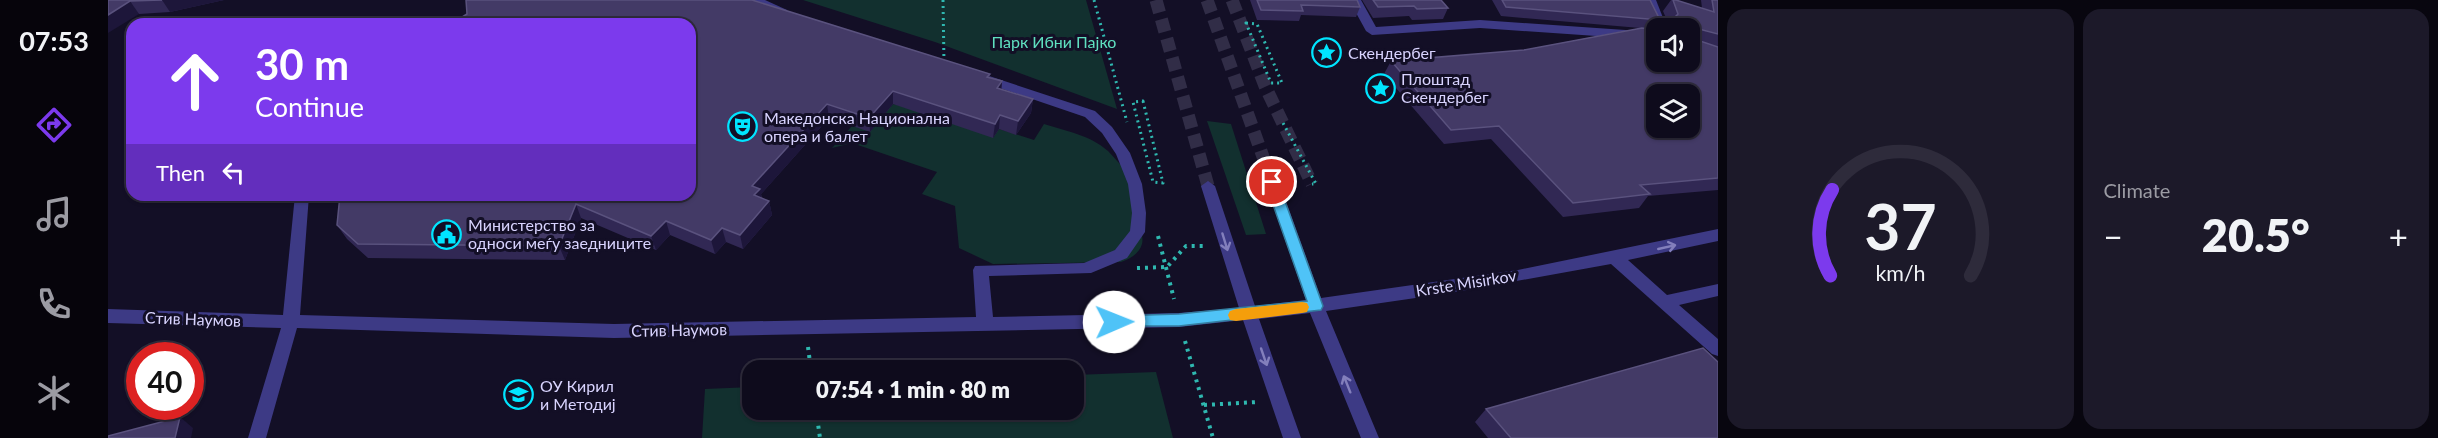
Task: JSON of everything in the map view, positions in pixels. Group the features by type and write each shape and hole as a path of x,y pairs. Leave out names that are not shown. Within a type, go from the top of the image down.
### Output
{"street":[{"path":"755,0 791,13"},
{"path":"1355,0 1372,31 1479,24 1564,28 1646,36"},
{"path":"1650,0 1657,18"},
{"path":"944,65 1090,114 1107,130 1123,153 1135,184 1139,213 1137,232 1122,254 1086,269 981,270 985,324"},
{"path":"1272,182 1316,306 1370,438"},
{"path":"1208,186 1226,246 1292,438"},
{"path":"257,438 291,321 297,277 302,201"},
{"name":"Krste Misirkov","path":"1249,314 1316,306 1616,259 1718,235"},
{"path":"1616,259 1718,349"},
{"path":"1664,302 1718,290"},
{"name":"Стив Наумов","path":"108,316 614,331 1179,320 1249,314"}],"path":[{"path":"943,0 944,65"},
{"path":"1245,23 1257,24 1282,83 1270,83 1245,23"},
{"path":"1143,101 1147,119 1163,183 1153,182 1133,102 1143,101"},
{"path":"1283,123 1316,184 1312,184"},
{"path":"1167,267 1186,246 1226,246"},
{"path":"1179,320 1213,438"},
{"path":"1204,405 1279,400"},
{"path":"817,420 820,438"}],"green space":[{"name":"Парк Ибни Пајко","path":"803,0 1086,0 1117,109 935,42"},
{"path":"893,104 999,129 1034,140 1044,124 1094,141 1108,151 1129,178 1140,219 1141,248 1134,256 1121,262 993,264 959,248 955,206 922,194 937,172 852,143 832,148 852,126"},
{"path":"1207,121 1231,124 1266,234 1246,235"},
{"path":"1156,372 1173,438 702,438 705,389 742,387 742,420 1084,420 1084,375"}],"building":[{"path":"108,0 162,0 130,1 108,15"},
{"name":"Македонска Национална опера и балет","path":"466,0 752,0 990,74 987,77 1002,81 997,88 1033,99 1018,121 1000,115 995,124 893,91 869,118 827,104 752,186 760,189 754,195 769,201 740,235 722,228 711,240 666,221 651,236 576,204 559,246 358,244 337,225 339,201 696,201 696,18 461,18 467,14"},
{"path":"1257,0 1357,0 1360,7 1301,5 1303,11 1261,10"},
{"path":"1373,0 1441,0 1448,8 1378,7"},
{"path":"1502,0 1650,0 1659,18 1646,19 1506,7"},
{"path":"1673,0 1714,12 1712,0 1718,0 1718,34 1700,29 1700,18 1675,17 1678,14"},
{"path":"1646,29 1646,72 1700,72 1700,41 1718,47 1718,178 1640,185 1650,194 1573,203 1499,126 1451,130 1391,61 1524,50"},
{"path":"1703,348 1718,362 1718,438 1511,438 1486,409"},
{"path":"169,420 179,420 175,438 108,438 108,436"}],"tunnel":[{"path":"1156,0 1208,186"},
{"path":"1207,0 1272,182"},
{"path":"1232,0 1265,86 1312,184"}],"slow traffic":[{"path":"1236,315 1302,307"}],"place":[{"name":"Скендербег","path":"1327,53"},
{"name":"Плоштад Скендербег","path":"1380,88"},
{"name":"Македонска Национална опера и балет","path":"743,127"},
{"name":"Министерство за односи меѓу заедниците","path":"447,234"},
{"name":"ОУ Кирил и Методиј","path":"519,395"}],"route":[{"path":"1114,322 1179,320 1316,306 1272,182"}]}
